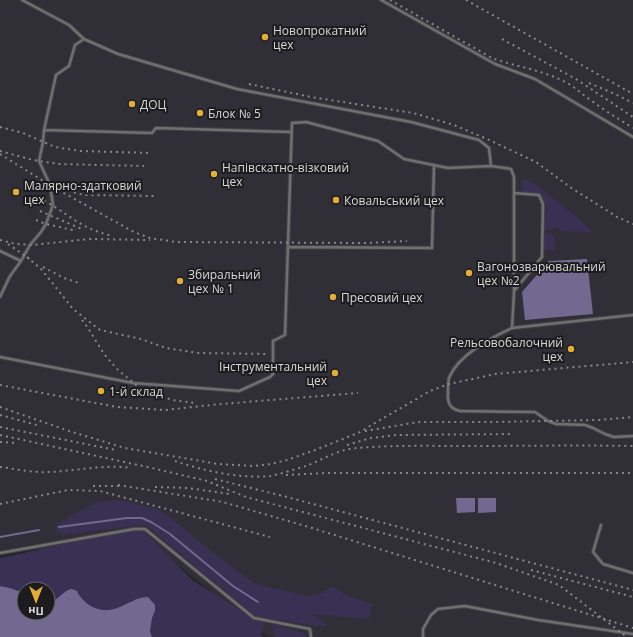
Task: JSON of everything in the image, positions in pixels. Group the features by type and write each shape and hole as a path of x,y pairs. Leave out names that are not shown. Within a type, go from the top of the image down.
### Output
{"lane":[{"path":"22,0 69,25 84,39 118,54 237,89 411,122 479,140 489,148 491,166"},
{"path":"381,0 495,64 535,79 633,137"},
{"path":"0,297 10,276 30,245 46,224 53,205 50,185 39,161 44,130 56,74 69,66 75,46 84,39"},
{"path":"0,357 133,383 239,391 270,377 273,374 273,341 285,335 292,123 306,122 378,141 404,159 448,168 491,166 511,169 514,177 514,292 512,328"},
{"path":"44,130 152,133 156,128 291,132"},
{"path":"288,247 432,248 434,165"},
{"path":"514,193 538,195 544,204 542,257 514,292"},
{"path":"0,251 21,261"},
{"path":"633,315 512,328 496,335 465,355 455,366 448,380 447,397 452,408 460,411 535,412 548,421 556,424 585,425 605,434 614,436 633,436"},
{"path":"601,525 593,552 603,564 633,573"},
{"path":"0,553 134,528 145,528 254,618 310,630 311,637"},
{"path":"423,637 423,629 431,615 438,609 465,606 538,620 633,634"}],"shaded area":[{"path":"0,0 633,0 633,637 268,637 144,538 0,554"},
{"path":"522,178 538,186 576,216 592,232 561,231 557,226 551,230 545,230 546,204 539,193 521,192"},
{"path":"545,233 551,233 555,237 555,250 544,250"},
{"path":"587,259 593,314 525,320 522,292 549,261"},
{"path":"456,498 475,498 475,512 457,513"},
{"path":"478,498 496,498 496,512 478,513"},
{"path":"116,500 126,501 159,510 255,584 308,596 322,593 332,586 346,595 372,604 369,619 312,614 328,626 315,626 255,616 148,527 142,525 64,535 57,532 55,526 71,516 97,502"},
{"path":"143,530 192,580 251,617 265,622 261,634 263,637 152,637 150,624 155,611 148,597 133,600 110,611 104,611 94,608 84,600 77,591 65,592 56,600 56,581 16,581 16,590 0,586 0,558 89,538"},
{"path":"0,586 16,590 16,621 56,621 56,599 71,589 77,591 90,606 105,610 111,610 135,600 148,597 155,605 150,631 152,637 0,637"},
{"path":"272,624 304,633 306,637 276,637 273,634"}],"waterway":[{"path":"59,527 127,518 142,518 170,534 233,586 258,602"},
{"path":"0,537 39,530"}],"railway":[{"path":"390,0 492,58 549,75 567,83 633,128"},
{"path":"466,0 633,94"},
{"path":"502,39 576,79 633,117"},
{"path":"589,83 633,103"},
{"path":"249,84 311,97 413,113 454,125 536,162 570,187 617,217 633,224"},
{"path":"0,127 23,133 55,147 80,151 152,153"},
{"path":"0,151 33,160 59,164 144,166"},
{"path":"0,154 53,187 84,195 154,196"},
{"path":"53,187 134,232 150,238 176,242 366,243 407,241"},
{"path":"44,201 88,228 113,236"},
{"path":"40,211 84,230"},
{"path":"36,220 46,224 73,230"},
{"path":"0,240 16,244 32,245 89,239 150,240"},
{"path":"8,244 31,260"},
{"path":"27,257 42,270 73,309 100,330 141,339 166,348 198,353 269,354"},
{"path":"43,267 64,278 79,283"},
{"path":"82,320 104,354 119,371 141,389 172,400 195,403"},
{"path":"0,407 69,431 125,448 218,464 254,466 287,460 358,433 430,391 449,384 495,374 633,362"},
{"path":"0,385 117,407 165,410 358,393"},
{"path":"0,415 37,425"},
{"path":"365,431 419,422 598,420 633,417"},
{"path":"0,427 116,450"},
{"path":"347,445 371,438 396,435 513,434"},
{"path":"0,435 207,481 246,497 496,563 559,585 627,637"},
{"path":"0,442 17,443"},
{"path":"175,461 222,473 259,477 271,476 306,466 337,453 357,448 384,446 633,446"},
{"path":"0,467 43,472 100,467 131,468"},
{"path":"286,475 326,473 633,473"},
{"path":"215,479 633,590"},
{"path":"118,485 223,502 312,528 633,628"},
{"path":"93,486 123,486"},
{"path":"155,487 188,488 230,494"},
{"path":"0,504 68,490 100,491 270,537"},
{"path":"531,570 633,597"}],"place":[{"name":"Новопрокатний цех","path":"265,37"},
{"name":"ДОЦ","path":"132,104"},
{"name":"Блок № 5","path":"200,113"},
{"name":"Напівскатно-візковий цех","path":"214,174"},
{"name":"Малярно-здатковий цех","path":"16,192"},
{"name":"Ковальський цех","path":"336,200"},
{"name":"Вагонозварювальний цех №2","path":"469,273"},
{"name":"Збиральний цех № 1","path":"180,281"},
{"name":"Пресовий цех","path":"333,297"},
{"name":"Рельсовобалочний цех","path":"571,349"},
{"name":"Інструментальний цех","path":"335,373"},
{"name":"1-й склад","path":"101,391"}]}
